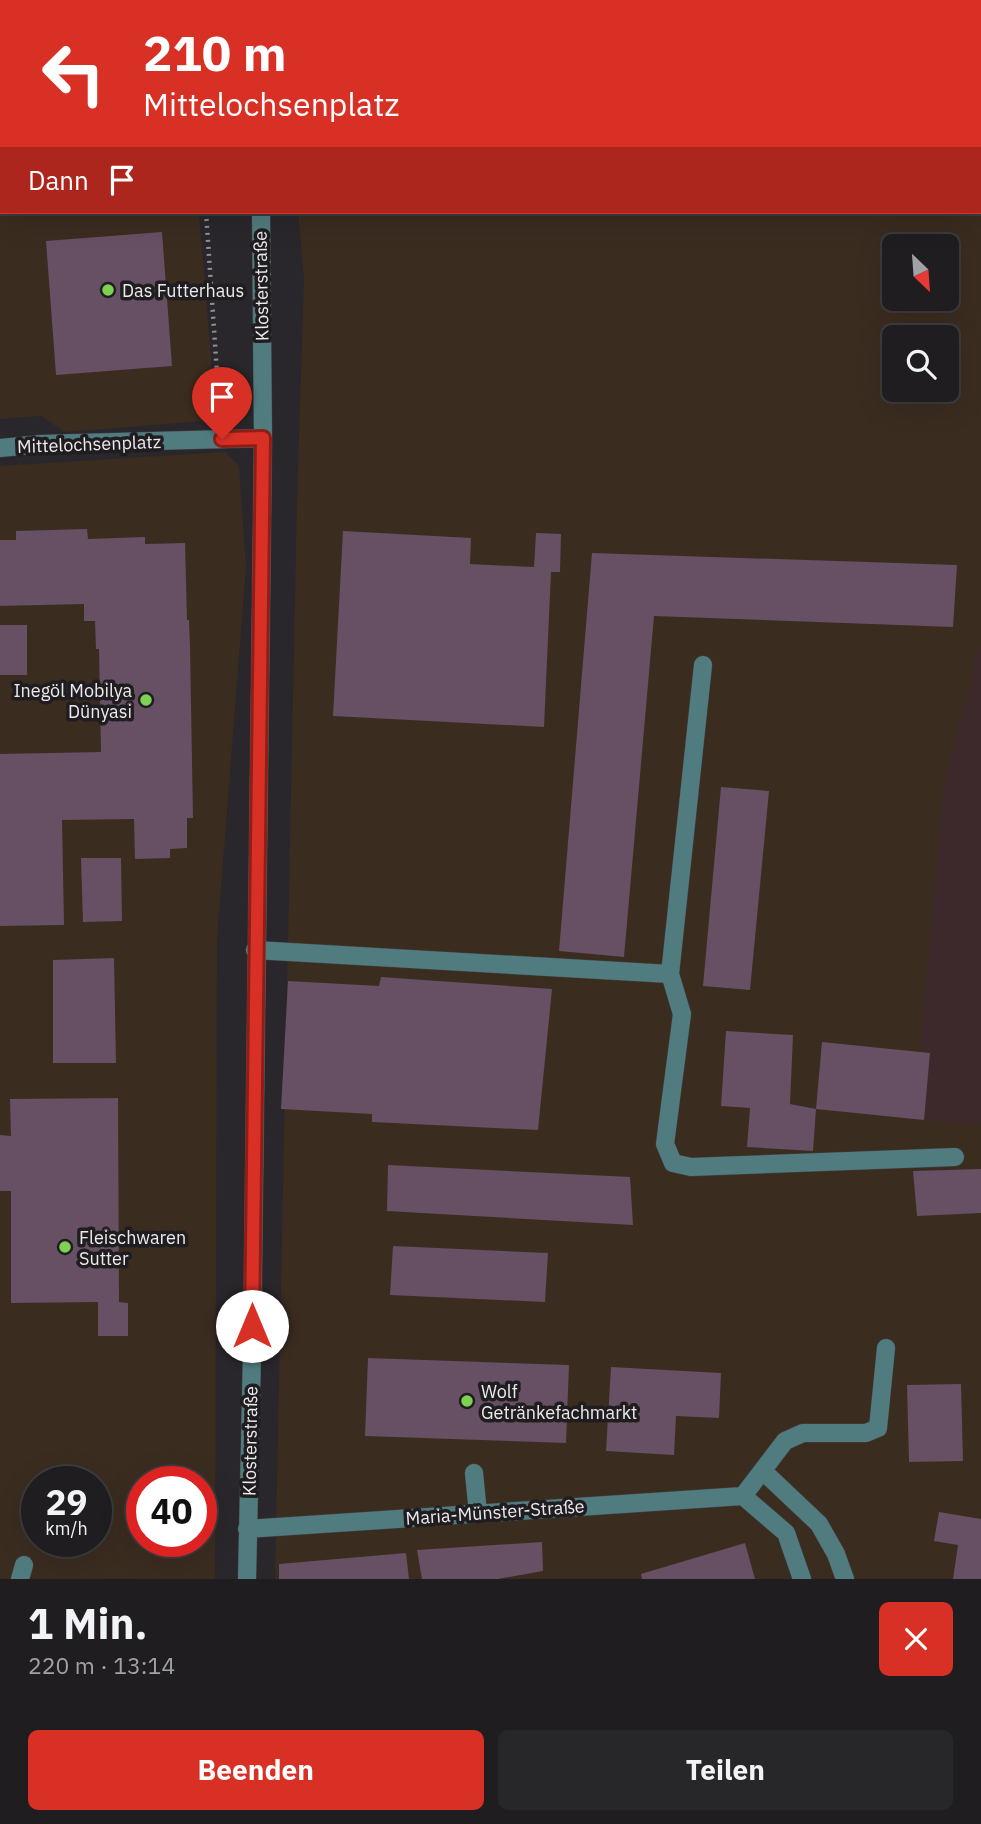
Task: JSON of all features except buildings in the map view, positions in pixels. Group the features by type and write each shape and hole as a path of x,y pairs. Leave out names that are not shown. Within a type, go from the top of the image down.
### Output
{"street":[{"name":"Klosterstraße","path":"247,1579 263,438 261,214"},
{"name":"Mittelochsenplatz","path":"0,448 41,444 263,438"},
{"path":"703,665 670,974 682,1013 665,1144 673,1163 691,1167 955,1157"},
{"path":"255,950 670,974"},
{"path":"802,1579 786,1533 743,1496 785,1441 803,1433 866,1433 878,1428 886,1348"},
{"path":"764,1471 819,1524 836,1554 845,1579"},
{"path":"474,1473 478,1513"},
{"name":"Maria-Münster-Straße","path":"247,1529 743,1496"}],"path":[{"path":"206,214 222,439"}],"shaded area":[{"path":"0,214 199,214 216,420 65,432 41,416 0,419"},
{"path":"298,214 981,214 981,1579 275,1579 304,279"},
{"path":"225,452 239,466 246,566 217,939 215,1466 126,1466 126,1557 215,1557 215,1579 0,1579 0,466"},
{"path":"981,644 981,1124 924,1120 930,1053 920,1051 944,785"}],"place":[{"name":"Das Futterhaus","path":"108,290"},
{"name":"Inegöl Mobilya Dünyasi","path":"146,700"},
{"name":"Fleischwaren Sutter","path":"65,1247"},
{"name":"Wolf Getränkefachmarkt","path":"467,1401"}],"route":[{"path":"222,439 263,438 252,1326"}]}
